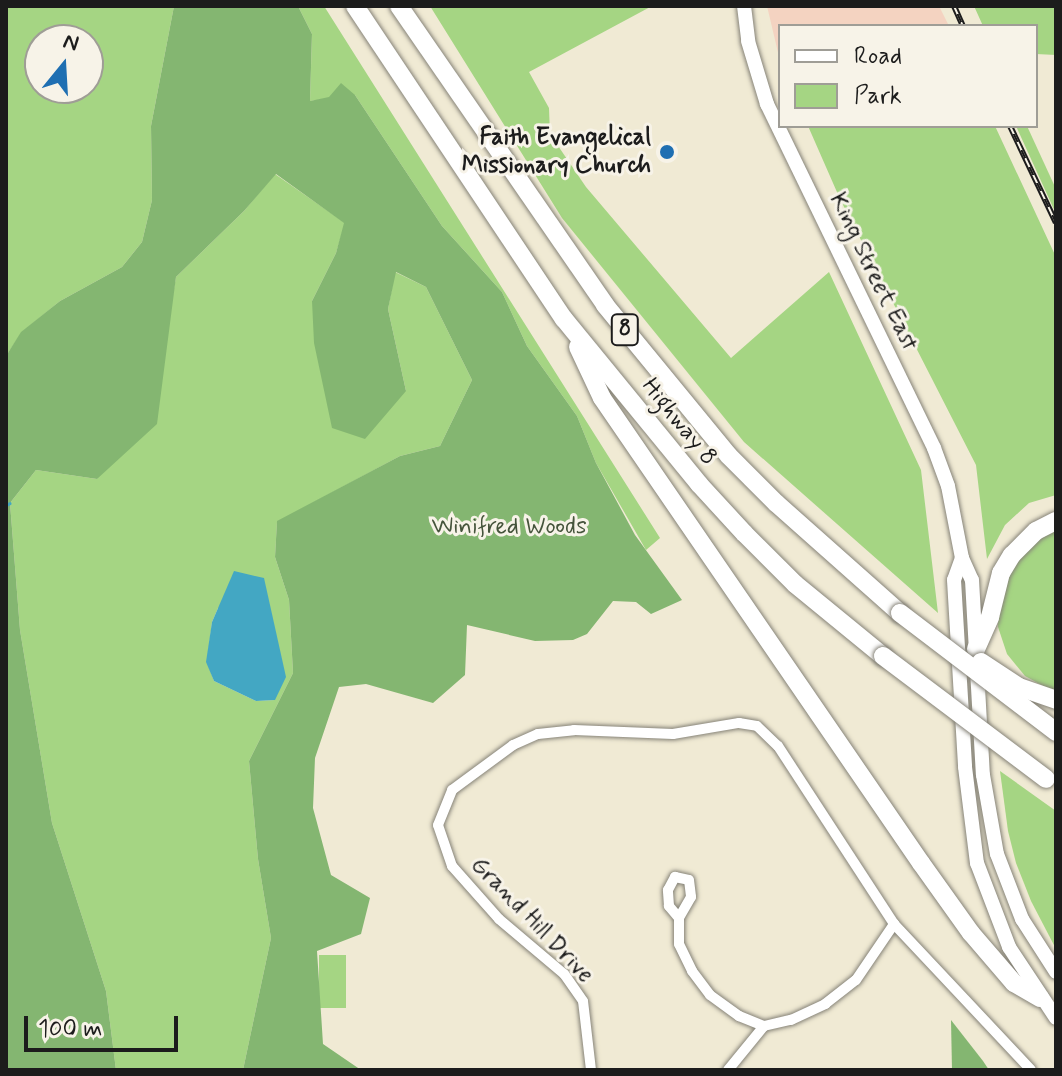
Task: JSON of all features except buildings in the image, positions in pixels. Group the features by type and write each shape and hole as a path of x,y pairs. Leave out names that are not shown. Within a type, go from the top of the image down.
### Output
{"highway":[{"name":"Highway 8","path":"355,6 564,319 699,484 795,584 883,656 1051,782"},
{"name":"Highway 8","path":"399,6 605,305 729,456 776,503 900,613 1056,732"},
{"path":"564,319 611,411 921,863 971,933 1014,983 1040,998"},
{"path":"976,649 990,617 1001,573 1012,555 1036,531 1056,521"},
{"path":"900,613 925,623 1019,687 1056,700"}],"main road":[{"name":"King Street East","path":"744,6 756,71 778,128"},
{"name":"King Street East","path":"778,128 934,448 948,486 962,558 972,580 983,775 997,854 1022,919 1056,972"},
{"name":"King Street East","path":"962,558 954,580 971,827 977,863 995,916 1040,998 1056,1018"}],"street":[{"name":"Grand Hill Drive","path":"591,1070 583,1001 564,974 499,919 452,866 438,825 452,790 513,745 538,734 574,730 673,734 739,723 757,726 778,746 894,924 1031,1070"},
{"path":"679,918 679,944 692,971 710,995 739,1016 764,1026 791,1020 825,1004 856,980 894,924"},
{"path":"728,1070 764,1026"}],"shaded area":[{"path":"767,6 939,6 948,24 778,24 778,53"}],"green space":[{"path":"6,6 174,6 151,126 152,200 142,242 122,267 60,301 22,332 6,356"},
{"name":"Winifred Woods","path":"174,6 298,6 312,34 310,101 329,97 341,83 355,95 442,226 502,292 527,346 577,416 596,463 635,535 682,600 651,614 636,602 613,601 587,634 573,640 535,641 467,625 465,675 433,703 366,684 339,687 315,758 313,808 331,875 370,898 361,934 317,951 323,1044 361,1070 243,1070 271,938 258,859 249,761 293,673 289,600 275,557 277,521 400,456 440,446 472,380 426,287 396,272 388,309 406,391 365,439 332,428 314,343 312,301 336,253 344,223 276,174 244,211 176,277 157,424 97,479 36,470 10,503 20,630 52,823 106,991 116,1070 6,1070 6,356 21,332 60,301 122,267 142,242 152,200 151,126"},
{"path":"298,6 324,6 660,538 646,550 596,463 577,416 527,346 502,292 442,226 355,95 310,101 312,34"},
{"path":"430,6 652,6 529,72 549,108 550,134 586,187 731,358 829,272 921,470 938,613 744,442 562,218"},
{"path":"974,6 1056,6 1056,55 1038,54 1038,24 982,24"},
{"path":"809,128 996,128 1056,257 1056,495 1029,503 1005,525 987,559 976,465 840,199"},
{"path":"1017,128 1028,128 1056,189 1056,214"},
{"path":"275,174 345,223 336,253 312,301 406,391 388,309 395,272 426,287 472,380 440,446 400,456 277,522 275,557 289,600 293,673 249,761 258,859 271,938 243,1070 116,1070 106,991 52,823 20,630 10,503 36,470 97,479 167,329 176,277 244,211","holes":["218,608 275,700 256,701 214,681 207,662 212,622"]},
{"path":"1056,530 1056,693 1025,676 1007,654 998,627 997,599 1022,549"},
{"path":"1000,771 1056,811 1056,949 1031,901 1016,863"},
{"path":"319,955 346,955 346,1008 319,1008"},
{"path":"951,1020 983,1061 989,1070 952,1070"}],"water":[{"path":"234,571 264,578 286,677 275,700 256,701 214,681 206,662 212,622"}],"waterway":[{"path":"6,505 10,503"}],"railway":[{"path":"954,6 962,24"},
{"path":"1011,128 1056,223"}],"place":[{"name":"Faith Evangelical Missionary Church","path":"667,152"}]}
